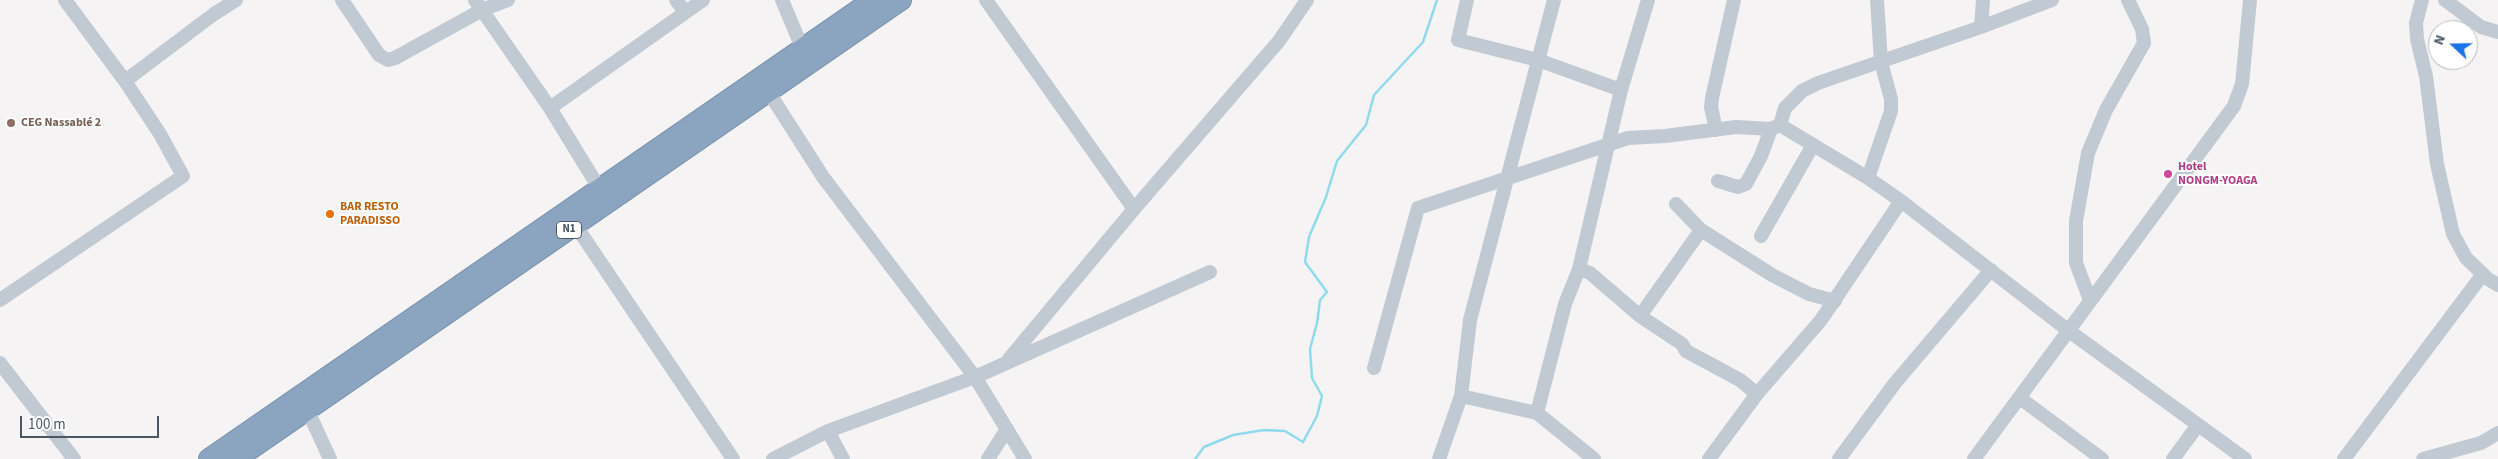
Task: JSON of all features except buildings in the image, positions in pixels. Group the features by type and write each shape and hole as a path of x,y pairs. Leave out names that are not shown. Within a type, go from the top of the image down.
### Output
{"highway":[{"name":"N1","path":"236,459 576,226 604,196 768,91 873,0"},
{"name":"N1","path":"209,459 604,196 806,57 901,0"}],"street":[{"path":"0,300 183,176 160,134 125,81 65,0"},
{"path":"125,81 214,14 236,0"},
{"path":"342,0 379,55 388,60 395,58 478,5 508,0"},
{"path":"676,0 685,12"},
{"path":"550,108 703,0"},
{"path":"782,0 806,57"},
{"path":"986,0 1134,208"},
{"path":"1007,362 1134,208 1279,42 1307,0"},
{"path":"1467,0 1458,40 1538,60 1621,90"},
{"path":"1439,459 1461,396 1470,320 1554,0"},
{"path":"1537,413 1565,304 1579,270 1621,90 1648,0"},
{"path":"1716,130 1712,98 1734,0"},
{"path":"1868,178 1891,111 1891,99 1881,62 1877,0"},
{"path":"1982,27 1983,0"},
{"path":"1718,181 1728,186 1738,187 1746,184 1785,108 1802,91 1818,83 1982,27 2052,0"},
{"path":"2090,300 2076,263 2076,221 2088,153 2106,110 2144,43 2142,29 2128,0"},
{"path":"1974,459 2238,99 2242,84 2250,0"},
{"path":"2422,0 2416,22 2417,39 2426,76 2437,164 2458,247 2483,274 2498,285"},
{"path":"2445,0 2482,27 2498,32"},
{"path":"478,5 550,108 604,196"},
{"path":"768,91 823,177 975,377 1025,459"},
{"path":"1374,368 1418,208 1608,144 1643,136 1665,136 1747,127 1775,127 1813,145 1868,178 1901,201 2069,331 2245,459"},
{"path":"1761,236 1813,145"},
{"path":"1709,459 1757,394 1835,301 1901,201"},
{"path":"1676,204 1701,230 1772,275 1808,294 1835,301"},
{"path":"576,226 733,459"},
{"path":"1640,316 1701,230"},
{"path":"1579,270 1590,273 1640,316 1682,344 1686,351 1740,380 1757,394"},
{"path":"1840,459 1895,383 1991,270"},
{"path":"773,459 828,431 975,377 1210,272"},
{"path":"2344,459 2483,274"},
{"path":"0,363 74,459"},
{"path":"1461,396 1537,413 1594,459"},
{"path":"2020,398 2102,459"},
{"path":"307,409 330,459"},
{"path":"2173,459 2198,425"},
{"path":"988,459 1007,429"},
{"path":"828,431 843,459"},
{"path":"2423,459 2480,443 2498,433"}],"waterway":[{"path":"1195,459 1204,447 1233,435 1264,430 1285,431 1303,442 1317,416 1322,396 1312,378 1310,349 1317,323 1320,300 1327,292 1305,262 1309,237 1326,197 1337,161 1366,125 1374,95 1423,42 1437,0"}],"place":[{"name":"CEG Nassablé 2","path":"11,123"},
{"name":"Hotel NONGM-YOAGA","path":"2168,174"},
{"name":"BAR RESTO PARADISSO","path":"330,214"}]}
